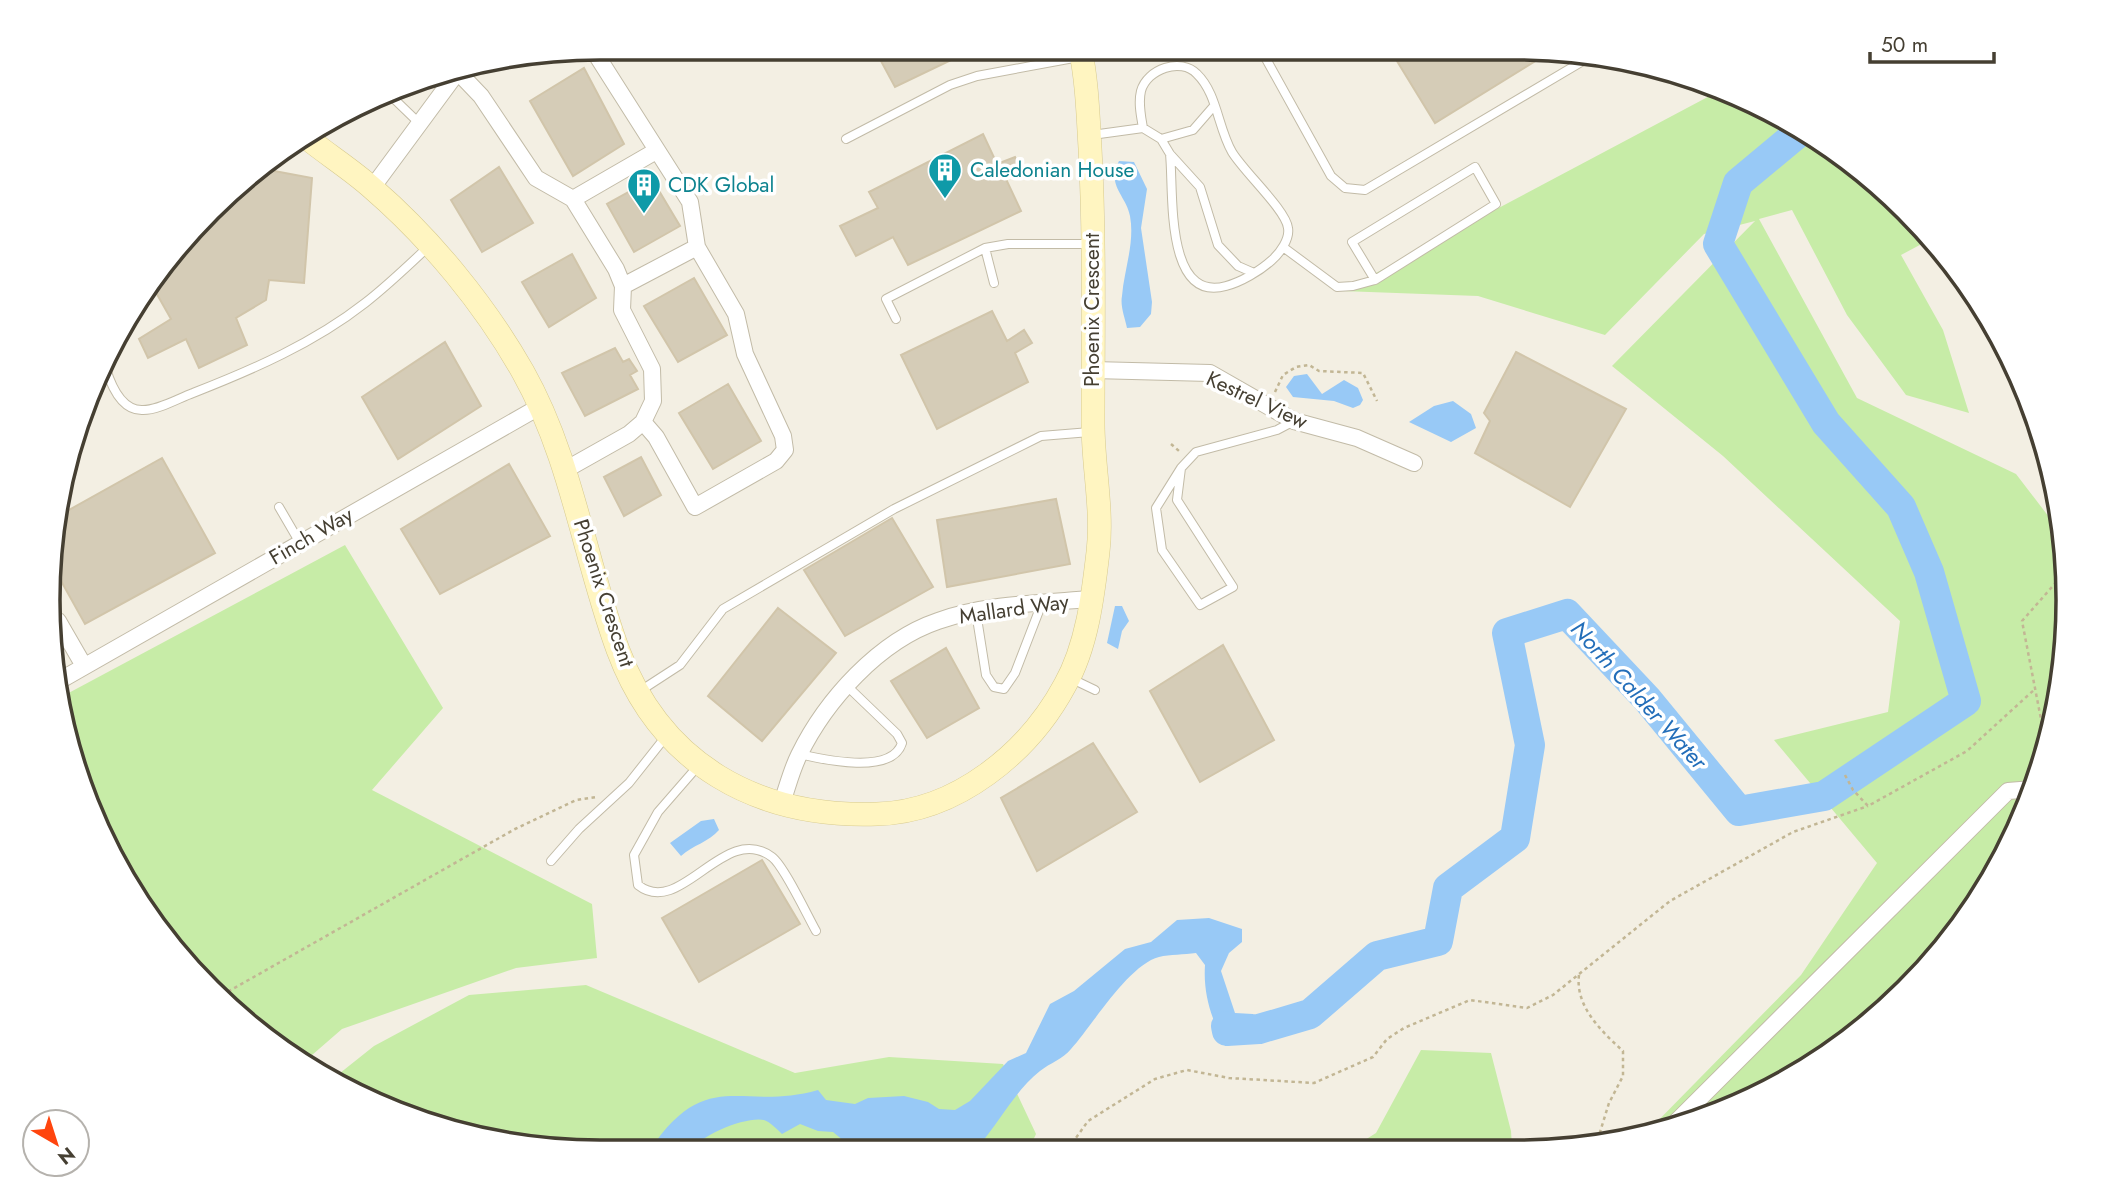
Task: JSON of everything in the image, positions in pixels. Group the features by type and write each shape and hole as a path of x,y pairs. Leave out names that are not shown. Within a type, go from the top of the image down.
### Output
{"street":[{"path":"599,60 690,202 697,247 736,314 745,354 783,436 785,450 776,461 695,507 656,437 642,422"},
{"name":"Phoenix Crescent","path":"313,142 372,188 429,246 489,318 525,376 565,470 618,650 638,692 667,735 698,766 735,786 781,805 811,813 888,814 928,803 963,788 1012,755 1047,718 1069,678 1083,641 1099,547 1093,432 1089,135 1082,60"},
{"path":"464,77 481,96 536,178 573,199 616,269 623,286 622,310 652,369 653,401 642,422 629,434 565,470"},
{"path":"372,188 452,80"},
{"path":"573,199 656,151"},
{"path":"623,286 697,247"},
{"name":"Kestrel View","path":"1093,370 1210,373 1294,421 1357,438 1414,463"},
{"name":"Finch Way","path":"65,677 539,407"},
{"name":"Mallard Way","path":"781,805 799,754 846,685 886,646 937,621 975,612 1091,599"},
{"path":"61,626 83,666"},
{"path":"1686,1112 2008,791 2020,790"}],"lane":[{"path":"846,139 950,85 1046,60"},
{"path":"1267,60 1331,176 1345,188 1365,190 1579,63"},
{"path":"1143,128 1142,90 1146,80 1158,70 1174,65 1197,73 1208,90 1231,150 1250,178 1285,215 1289,230 1283,247 1272,261 1229,285 1208,288 1197,283 1182,267 1175,240 1170,154"},
{"path":"395,100 420,124"},
{"path":"1161,139 1193,130 1213,107"},
{"path":"1089,135 1143,128 1161,139 1170,154 1192,175 1200,187 1218,245 1238,266 1254,273"},
{"path":"1283,247 1337,287 1375,280 1496,204 1475,167 1352,242 1375,280"},
{"path":"896,319 886,299 985,248 1008,244 1092,244"},
{"path":"109,375 116,393 129,407 142,411 243,374 314,336 363,305 429,246"},
{"path":"985,248 994,283"},
{"path":"1181,468 1177,500 1233,587 1200,606 1162,550 1156,508 1181,468 1196,452 1278,430 1294,421"},
{"path":"638,692 680,665 723,609 894,509 1041,436 1093,432"},
{"path":"279,507 300,543"},
{"path":"975,612 986,675 994,687 1004,689 1015,673 1042,603"},
{"path":"1069,678 1095,690"},
{"path":"799,754 832,761 888,761 899,752 902,743 897,734 846,685"},
{"path":"551,861 579,829 618,794 667,735"},
{"path":"698,766 658,812 634,855 638,885 649,893 666,893 733,852 755,848 774,859 816,931"}],"path":[{"path":"1273,395 1283,375 1296,367 1309,365 1319,371 1363,373 1377,401"},
{"path":"1171,444 1179,452"},
{"path":"2041,721 2022,621 2055,583"},
{"path":"1074,1140 1088,1121 1155,1079 1188,1070 1229,1078 1314,1083 1373,1057 1387,1039 1404,1028 1470,1000 1527,1008 1553,995 1670,901 1793,832 1868,806 1967,751 2035,689"},
{"path":"1845,775 1853,790 1868,806"},
{"path":"229,991 515,829 576,800 618,794"},
{"path":"1579,974 1577,991 1596,1026 1623,1051 1623,1076 1609,1103 1600,1133"}],"green space":[{"path":"1709,96 1754,115 1816,151 1872,194 1922,244 1901,255 1943,330 1969,413 1906,395 1847,315 1792,210 1759,219 1857,398 2016,474 2049,517 2056,600 2051,670 2027,773 2000,838 1964,900 1921,956 1872,1005 1844,1028 1786,1067 1722,1098 1659,1120 1801,975 1877,863 1774,740 1888,712 1900,621 1723,456 1612,366 1755,221 1704,234 1605,335 1478,296 1342,291"},
{"path":"345,545 443,708 372,790 592,904 597,958 516,968 342,1029 311,1056 271,1028 218,981 194,956 151,900 115,838 101,806 78,739 68,693"},
{"path":"586,985 795,1073 889,1057 1003,1064 1036,1134 1033,1140 600,1140 529,1135 426,1111 340,1073 374,1046 469,995"},
{"path":"1421,1050 1491,1053 1512,1140 1365,1140 1376,1133"}],"water":[{"path":"1119,161 1134,162 1147,189 1141,228 1152,302 1151,314 1140,327 1127,328 1122,304 1131,226 1128,209 1116,184"},
{"path":"1307,374 1322,394 1344,380 1358,388 1363,400 1353,408 1334,401 1293,397 1286,387 1294,376"},
{"path":"1453,401 1471,414 1476,428 1451,442 1409,422 1434,406"},
{"path":"1115,606 1122,606 1129,621 1122,631 1118,649 1107,643"},
{"path":"714,819 719,830 681,856 670,843 701,821"},
{"path":"1209,918 1242,929 1242,942 1229,953 1221,971 1235,1013 1253,1014 1265,1033 1257,1040 1225,1046 1209,1007 1205,965 1196,953 1163,956 1147,962 1123,984 1068,1052 1032,1078 983,1140 843,1140 833,1132 818,1131 800,1124 782,1134 766,1121 756,1120 736,1124 702,1140 658,1140 670,1124 689,1108 708,1099 726,1096 767,1097 818,1090 826,1100 855,1104 868,1098 904,1096 928,1102 939,1109 955,1110 970,1101 1008,1061 1026,1053 1050,1004 1074,991 1125,949 1151,942 1177,920"}],"building":[{"path":"880,60 951,60 895,87"},
{"path":"1396,60 1536,61 1435,123"},
{"path":"584,68 624,144 573,176 530,101"},
{"name":"Caledonian House","path":"983,134 997,164 1015,157 1020,168 1005,177 1021,211 908,265 893,237 856,256 840,226 878,208 869,192"},
{"path":"499,167 533,223 482,252 451,200"},
{"path":"272,171 312,178 304,283 269,280 266,300 236,318 247,345 199,368 186,339 148,358 139,339 171,319 156,292 194,243 218,218"},
{"name":"CDK Global","path":"652,179 680,226 634,252 607,204"},
{"path":"572,254 596,298 549,327 522,282"},
{"path":"694,278 727,335 678,362 644,306"},
{"path":"992,311 1007,341 1024,330 1032,343 1015,353 1028,382 937,429 901,355"},
{"path":"445,342 481,406 398,459 362,397"},
{"path":"615,348 623,362 629,359 637,371 630,375 638,389 585,416 562,373"},
{"path":"1516,352 1626,409 1570,507 1475,453 1490,421 1484,413"},
{"path":"728,384 761,441 713,469 679,413"},
{"path":"641,457 661,495 624,516 604,477"},
{"path":"162,458 215,553 85,624 61,580 67,511"},
{"path":"509,464 550,536 440,594 401,529"},
{"path":"1056,499 1070,564 947,587 937,520"},
{"path":"892,518 933,587 845,636 804,570"},
{"path":"778,608 836,653 762,741 708,696"},
{"path":"1223,645 1274,740 1200,782 1150,691"},
{"path":"946,648 979,708 927,738 891,681"},
{"path":"1093,743 1137,812 1037,871 1001,798"},
{"path":"762,860 800,924 699,982 662,918"}],"waterway":[{"name":"North Calder Water","path":"1226,1026 1227,1031 1259,1029 1310,1014 1377,956 1438,941 1448,888 1515,838 1530,745 1507,633 1567,614 1647,699 1739,811 1824,796 1966,701 1929,572 1901,507 1826,423 1718,244 1738,183 1794,137"}],"place":[{"name":"Caledonian House","path":"945,200"},
{"name":"CDK Global","path":"644,215"}]}
